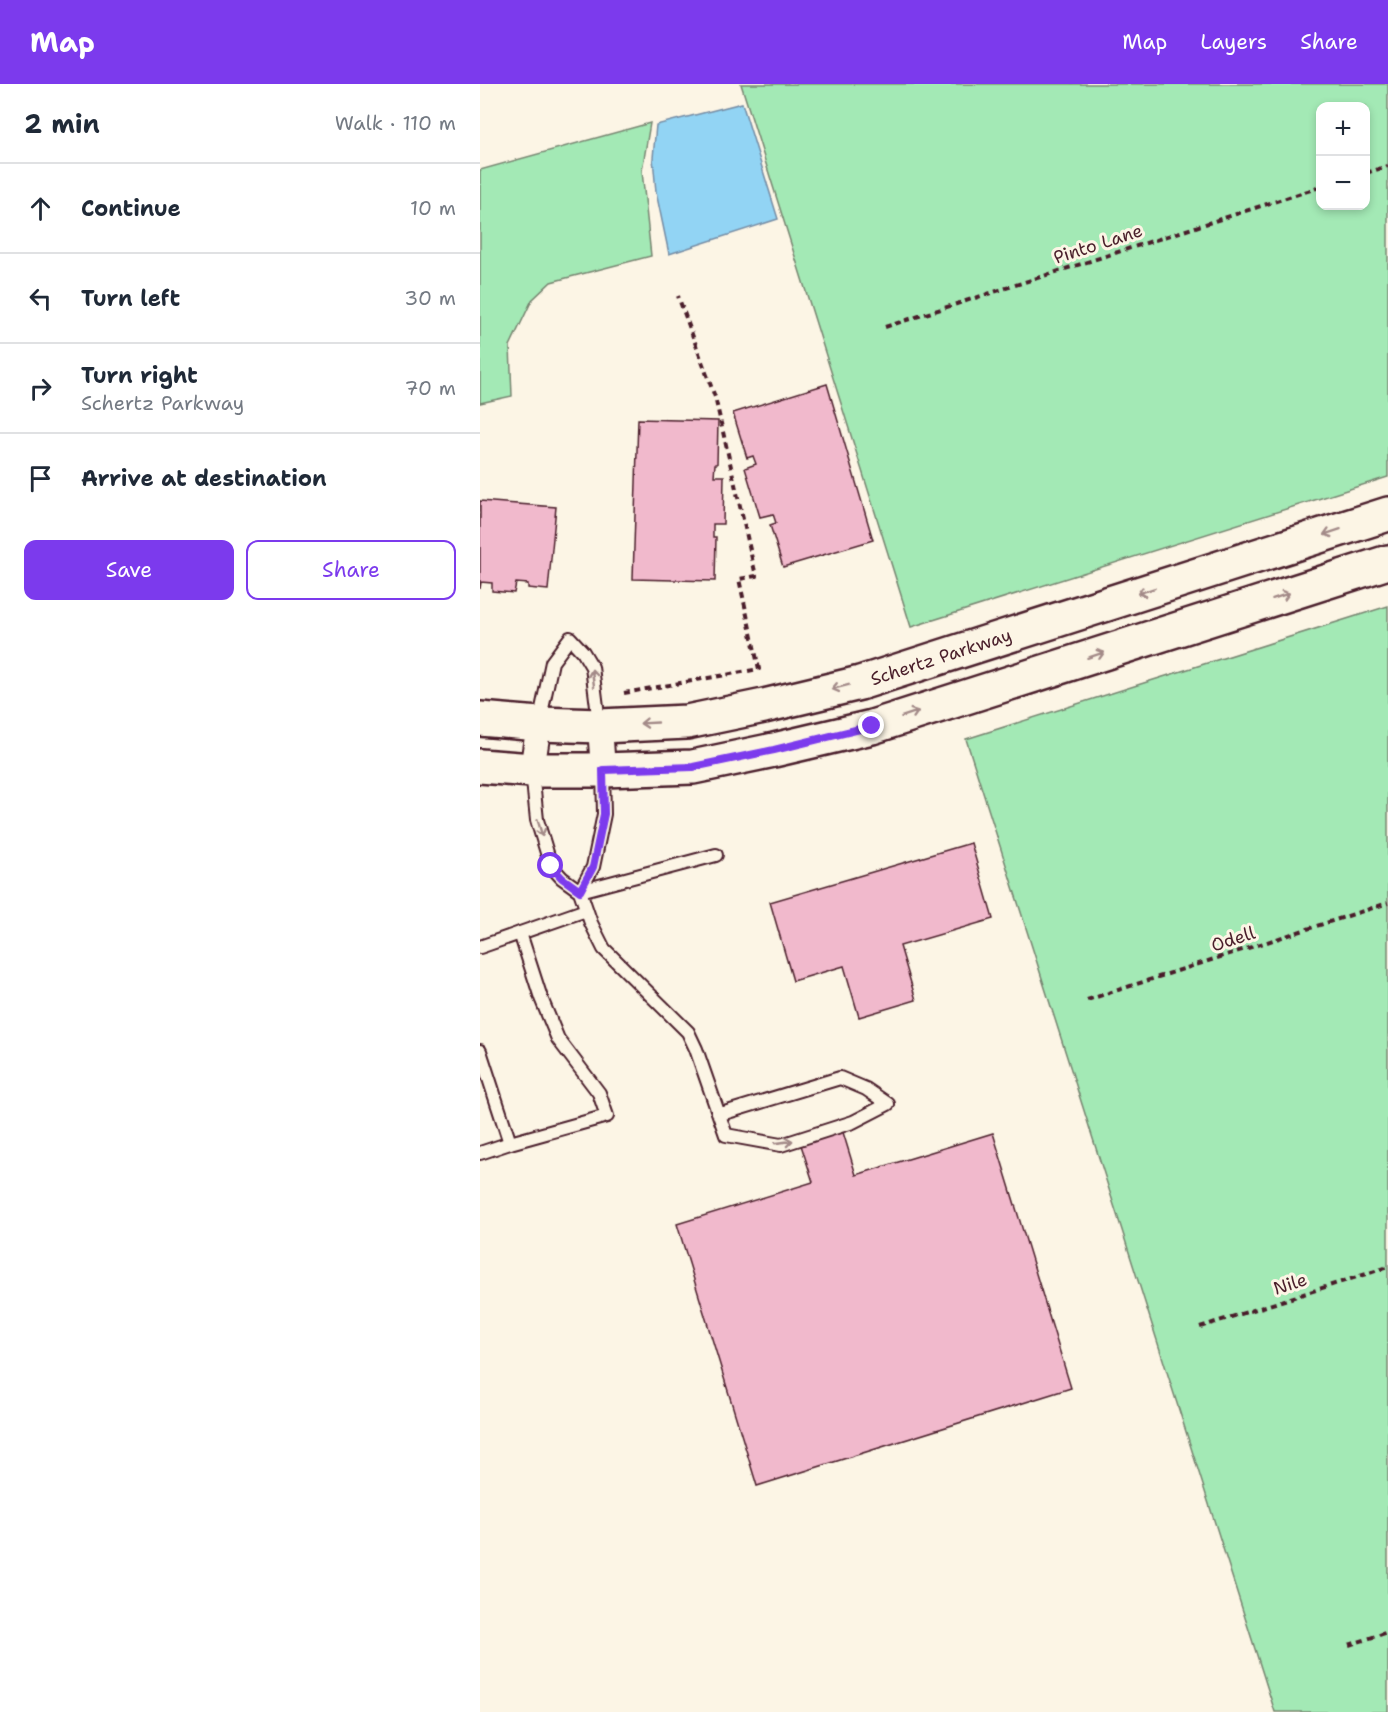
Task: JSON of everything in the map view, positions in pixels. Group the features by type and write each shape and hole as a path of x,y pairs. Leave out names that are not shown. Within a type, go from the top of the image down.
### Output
{"main road":[{"name":"Schertz Parkway","path":"480,719 539,724 602,714 687,722 764,706 860,683 1388,514"},
{"path":"480,766 532,770 693,767 774,750 872,726 1388,562"}],"street":[{"path":"602,714 603,770"},
{"path":"532,770 539,724"}],"lane":[{"path":"539,724 552,662 570,638 583,652 592,668 602,714"},
{"path":"532,770 537,820 551,866 562,878 580,891 604,949 688,1032 726,1135 781,1145 852,1122 888,1104 866,1089 840,1078 720,1114"},
{"path":"580,891 593,867 604,814 603,770"},
{"path":"580,891 716,855"},
{"path":"480,947 586,910"},
{"path":"480,1153 607,1116 599,1094 558,1039 541,998 520,933"},
{"path":"480,1051 510,1143"}],"path":[{"path":"1370,171 1388,166"},
{"name":"Pinto Lane","path":"885,327 1316,188"},
{"path":"602,714 611,696 759,669 739,579 756,576 716,398 678,296"},
{"name":"Odell","path":"1087,1000 1388,903"},
{"name":"Nile","path":"1200,1327 1388,1267"},
{"path":"1349,1644 1388,1632"}],"green space":[{"path":"741,84 1388,84 1388,477 911,627"},
{"path":"650,123 642,171 651,256 551,282 532,300 510,346 512,396 480,403 480,170"},
{"path":"1388,606 1388,1712 1275,1712 966,739"}],"water":[{"path":"742,103 778,219 669,254 656,192 653,158 656,125"}],"building":[{"path":"827,384 873,540 783,567 770,525 776,523 773,514 760,517 745,468 756,464 753,456 747,458 733,413"},
{"path":"638,419 718,421 717,464 715,464 714,476 724,476 723,524 713,524 713,537 716,537 715,581 633,579"},
{"path":"480,501 556,507 548,590 528,588 528,584 516,583 514,593 492,591 492,583 481,582 480,589"},
{"path":"971,843 993,919 900,946 916,1000 859,1017 844,966 793,981 770,902"},
{"path":"842,1129 856,1175 993,1133 1071,1388 757,1486 677,1224 813,1182 800,1142"}],"route":[{"path":"551,866 562,878 580,891 593,867 604,814 603,770 693,767 872,726"}]}
